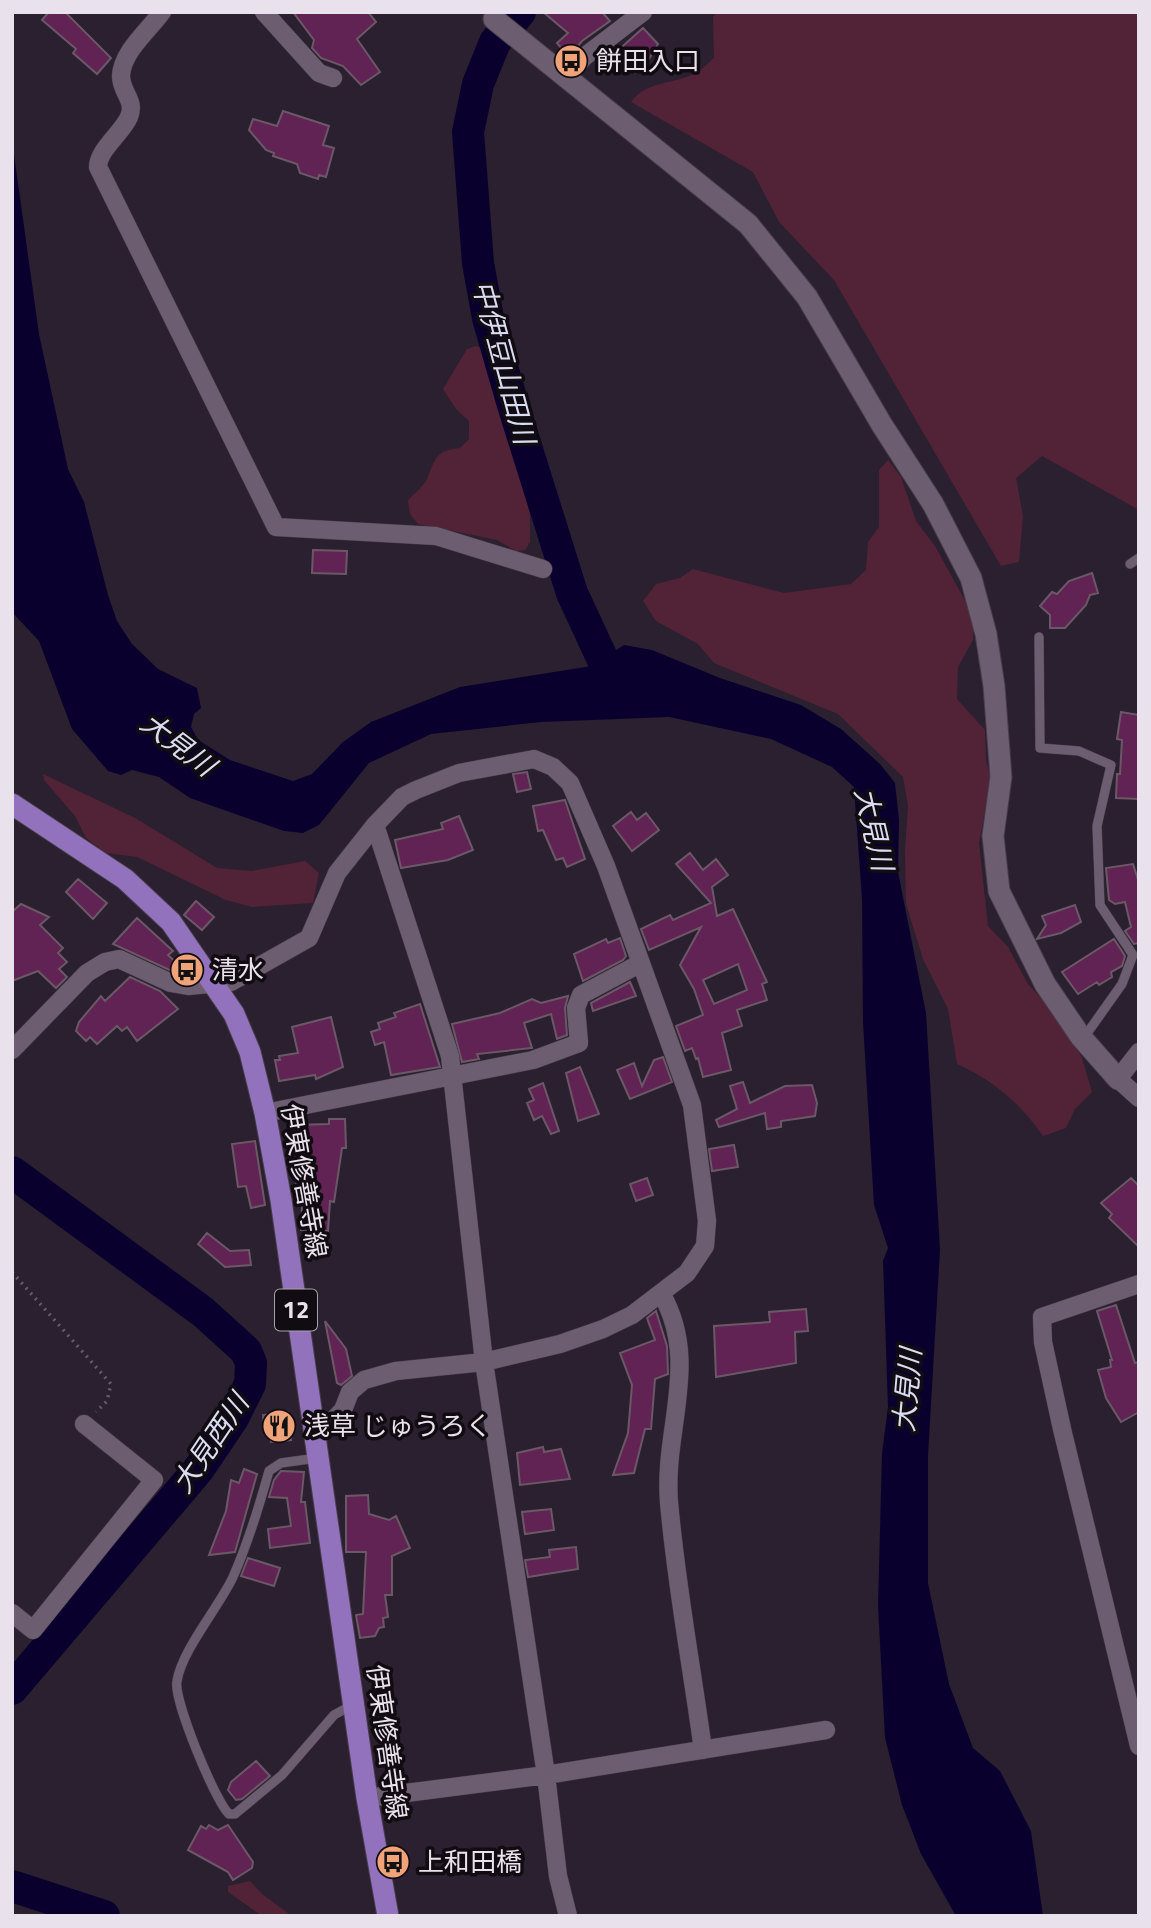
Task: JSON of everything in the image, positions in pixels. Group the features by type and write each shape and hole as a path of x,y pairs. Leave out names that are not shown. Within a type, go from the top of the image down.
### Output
{"main road":[{"name":"伊東修善寺線","path":"12,804 125,879 171,922 234,1014 250,1052 265,1113 281,1200 367,1798 388,1916"}],"street":[{"path":"162,12 124,63 121,77 132,103 130,113 123,129 98,160 98,167 276,527 436,536 543,569"},
{"path":"264,12 319,73 333,78"},
{"path":"566,77 584,57 643,12"},
{"path":"490,15 748,224 807,297 882,425 933,504 971,578 986,634 995,686 1001,777 993,836 999,891 1045,985 1083,1039 1118,1079 1139,1098"},
{"path":"12,1051 87,973 105,962 120,959 171,983 187,986 231,982 309,938 337,873 375,825 402,797 459,773 534,759 553,767 570,783 580,801 692,1105 708,1234 697,1261 632,1315 603,1329 560,1344 484,1362 396,1371 364,1380 350,1392 343,1410 316,1450"},
{"path":"375,825 450,1056 484,1362 546,1775 558,1876 568,1916"},
{"path":"265,1113 533,1060 571,1048 579,1043 576,1008 581,995 641,963"},
{"path":"1118,1079 1139,1052"},
{"path":"1139,1284 1042,1317 1042,1326 1062,1429 1139,1746"},
{"path":"661,1293 673,1319 681,1359 682,1379 668,1461 669,1503 704,1750"},
{"path":"12,1613 33,1630 154,1480 84,1424"},
{"path":"367,1798 546,1775 826,1730"}],"lane":[{"path":"1040,637 1040,748 1079,751 1111,765 1097,826 1100,905 1133,955 1122,984 1083,1039"},
{"path":"316,1450 281,1463 269,1471 232,1579 181,1670 177,1691 208,1778 223,1808 229,1814 234,1814 266,1789 334,1715 353,1704"}],"path":[{"path":"12,1272 111,1384 107,1401 84,1424"}],"shaded area":[{"path":"717,12 1139,12 1139,510 1042,456 1016,478 1023,516 1019,562 1001,566 834,280 779,222 753,172 631,102 651,87 695,74 714,58 713,17"},
{"path":"476,346 488,350 497,365 496,379 503,407 515,436 513,450 530,514 530,542 525,550 516,551 497,540 418,524 410,514 408,500 421,488 441,453 460,448 469,439 469,421 456,409 443,389 467,349"},
{"path":"888,460 901,477 916,521 935,546 973,615 973,640 958,667 957,699 985,730 986,761 991,777 979,843 988,926 1008,947 1028,984 1063,1022 1082,1058 1092,1092 1075,1109 1066,1128 1043,1136 1005,1094 957,1064 948,1009 923,959 906,904 908,806 903,777 838,714 714,663 698,644 656,621 643,601 656,584 680,578 693,569 784,593 851,584 866,570 868,542 879,527 879,470"},
{"path":"43,774 137,819 217,868 252,871 305,861 319,873 313,903 252,907 226,900 137,857 106,853 86,838 75,816 44,780"},
{"path":"250,1881 262,1894 292,1916 262,1916 228,1892 228,1886"}],"water":[{"name":"大見川","path":"12,140 39,334 68,469 84,502 117,621 132,644 158,669 197,688 201,708 194,714 191,727 198,740 230,760 293,781 312,774 343,742 371,722 460,687 592,666 624,645 652,650 720,678 801,705 841,729 880,764 895,783 899,820 898,872 926,1013 940,1250 928,1456 928,1583 949,1684 973,1748 1000,1771 1031,1831 1043,1916 956,1916 921,1854 902,1805 885,1738 878,1606 882,1453 888,1407 883,1261 888,1248 874,1205 863,1023 862,899 854,787 832,767 771,739 669,717 541,722 431,734 369,763 319,825 303,833 284,831 190,798 159,777 132,770 121,775 108,771 72,729 39,641 12,612"}],"building":[{"path":"49,12 65,12 111,58 97,74 73,53 76,49 42,20"},
{"path":"293,12 368,12 376,22 357,39 380,72 361,85 343,66 321,58 312,48 314,40"},
{"path":"543,12 602,12 610,21 582,41 569,57 557,43 568,33"},
{"path":"643,28 658,44 647,62 635,73 614,54"},
{"path":"283,111 329,126 323,145 334,148 326,177 319,175 318,179 300,173 297,164 273,156 274,153 266,150 249,130 253,119 277,126"},
{"path":"313,550 347,551 346,574 312,573"},
{"path":"1092,573 1098,593 1090,595 1086,605 1065,628 1050,628 1050,615 1040,606 1052,592 1057,594 1069,581"},
{"path":"1121,712 1139,715 1139,799 1116,798 1122,740 1117,739"},
{"path":"527,772 531,789 517,792 513,774"},
{"path":"565,800 585,859 567,867 563,858 556,860 543,830 538,831 533,806"},
{"path":"631,812 637,820 646,813 659,830 632,851 613,826"},
{"path":"459,816 473,850 448,860 401,868 395,840 443,829 441,823"},
{"path":"690,853 703,870 716,859 728,875 712,887 717,916 733,909 767,982 762,984 767,1000 737,1010 742,1026 722,1033 731,1070 703,1077 698,1058 696,1059 692,1048 685,1051 676,1026 703,1015 694,989 680,965 701,927 649,950 641,929 670,915 673,920 711,903 676,864","holes":["738,964 747,990 714,1004 703,980"]},
{"path":"1133,864 1139,883 1139,943 1134,944 1125,931 1131,927 1125,902 1115,904 1109,900 1106,868"},
{"path":"78,879 107,903 93,919 66,892"},
{"path":"196,901 214,917 202,930 184,915"},
{"path":"21,904 49,917 40,925 63,948 58,953 67,962 59,969 67,977 56,988 38,971 12,981 12,912"},
{"path":"1075,905 1081,922 1061,933 1037,939 1046,925 1042,916"},
{"path":"137,918 173,951 168,955 180,966 174,972 113,944"},
{"path":"620,938 626,956 623,960 583,981 574,954 606,939 608,943"},
{"path":"1114,939 1125,956 1122,966 1111,972 1112,977 1099,985 1097,982 1078,994 1062,972"},
{"path":"130,977 160,991 178,1009 137,1041 127,1027 122,1031 117,1026 97,1044 90,1037 86,1041 76,1031 79,1022 101,996 105,1001"},
{"path":"630,982 636,996 593,1011 591,1003"},
{"path":"568,996 565,1008 567,1035 557,1039 551,1014 524,1023 532,1048 477,1054 479,1059 462,1062 452,1024 500,1013 532,999 541,1003"},
{"path":"420,1004 440,1067 391,1075 384,1042 375,1045 371,1032 380,1029 378,1023 396,1017 394,1013"},
{"path":"331,1017 343,1067 316,1079 315,1075 279,1081 275,1060 280,1060 279,1056 298,1053 292,1027"},
{"path":"663,1057 672,1082 630,1099 617,1070 634,1063 642,1086 654,1060"},
{"path":"580,1067 599,1114 578,1121 566,1073"},
{"path":"743,1082 750,1103 785,1086 812,1085 817,1103 815,1116 781,1121 781,1127 767,1129 765,1113 719,1127 716,1120 737,1109 730,1086"},
{"path":"543,1083 559,1131 551,1134 542,1116 534,1120 527,1103 534,1100 529,1089"},
{"path":"329,1119 345,1119 346,1148 342,1148 334,1202 330,1201 328,1231 301,1230 303,1184 296,1183 302,1146 296,1146 295,1125 329,1124"},
{"path":"255,1141 265,1205 251,1208 246,1186 238,1187 232,1144"},
{"path":"734,1145 738,1167 712,1171 709,1149"},
{"path":"647,1178 653,1195 636,1201 630,1184"},
{"path":"1131,1178 1139,1186 1139,1247 1109,1218 1112,1214 1101,1203"},
{"path":"207,1233 230,1251 249,1250 251,1265 225,1267 198,1244"},
{"path":"1116,1305 1135,1363 1139,1362 1139,1412 1121,1422 1106,1398 1098,1370 1111,1367 1112,1360 1097,1311"},
{"path":"806,1309 808,1331 795,1332 796,1363 716,1377 714,1326 770,1322 769,1312"},
{"path":"656,1311 667,1346 668,1374 655,1379 651,1429 645,1429 634,1473 613,1475 628,1433 632,1385 620,1353 655,1340 647,1318"},
{"path":"325,1321 346,1349 352,1376 341,1385 337,1383"},
{"path":"288,1412 291,1440 271,1442 265,1433 263,1415"},
{"path":"543,1447 544,1452 561,1449 570,1479 520,1485 517,1453"},
{"path":"244,1469 257,1474 235,1552 209,1555 226,1511 231,1480 239,1483"},
{"path":"281,1471 304,1472 301,1502 305,1502 310,1543 270,1548 268,1529 291,1526 287,1498 269,1497 274,1480"},
{"path":"368,1495 369,1514 389,1520 396,1516 410,1548 392,1556 392,1595 385,1595 388,1617 383,1618 384,1627 379,1628 375,1636 360,1638 356,1615 363,1614 366,1552 346,1552 346,1496"},
{"path":"551,1509 554,1530 525,1534 522,1512"},
{"path":"576,1547 578,1569 528,1577 525,1560 550,1557 549,1550"},
{"path":"248,1558 280,1568 274,1586 241,1576"},
{"path":"256,1761 270,1776 242,1799 236,1800 228,1790 231,1782"},
{"path":"209,1825 218,1830 228,1825 253,1862 252,1868 233,1880 228,1872 188,1850 201,1826 206,1829"}],"waterway":[{"name":"中伊豆山田川","path":"520,12 495,42 478,84 468,132 478,263 488,318 572,593 609,673 626,692"},
{"name":"大見西川","path":"12,1172 203,1312 246,1351 251,1363 250,1384 233,1418 198,1470 12,1689"},
{"name":"大見西川","path":"12,1886 104,1916"}],"place":[{"name":"餅田入口","path":"571,61"},
{"name":"清水","path":"187,970"},
{"name":"浅草 じゅうろく","path":"279,1426"},
{"name":"上和田橋","path":"393,1862"}]}
